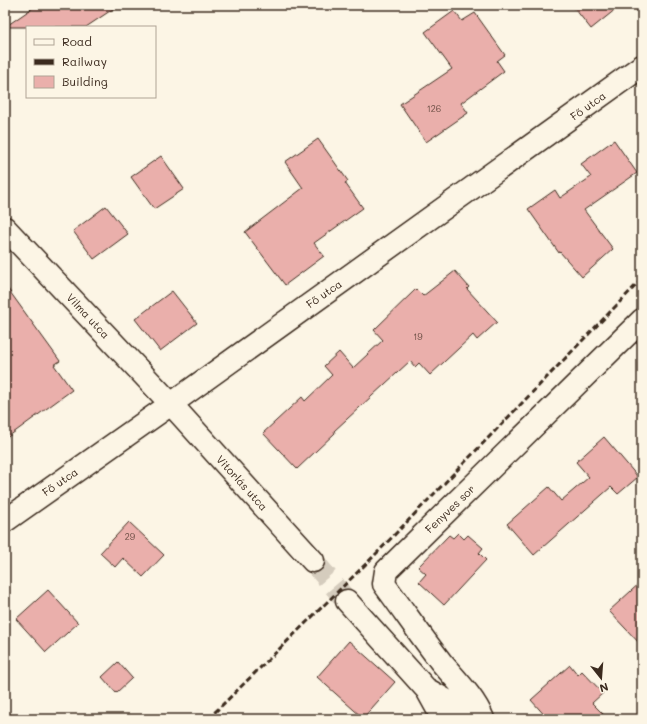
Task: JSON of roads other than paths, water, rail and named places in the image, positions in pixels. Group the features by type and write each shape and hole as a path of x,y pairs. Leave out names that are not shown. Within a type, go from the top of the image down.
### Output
{"street":[{"name":"Fő utca","path":"5,521 583,110 642,66"},
{"name":"Vilma utca","path":"5,228 171,404"},
{"name":"Fenyves sor","path":"482,719 479,710 464,689 442,663 384,584 386,571 642,320"},
{"name":"Vitorlás utca","path":"171,404 313,562"},
{"path":"347,600 427,690 443,719"},
{"path":"427,690 458,707 469,719"}],"tunnel":[{"path":"313,561 347,601"}],"railway":[{"path":"208,719 373,557 642,279"}]}
